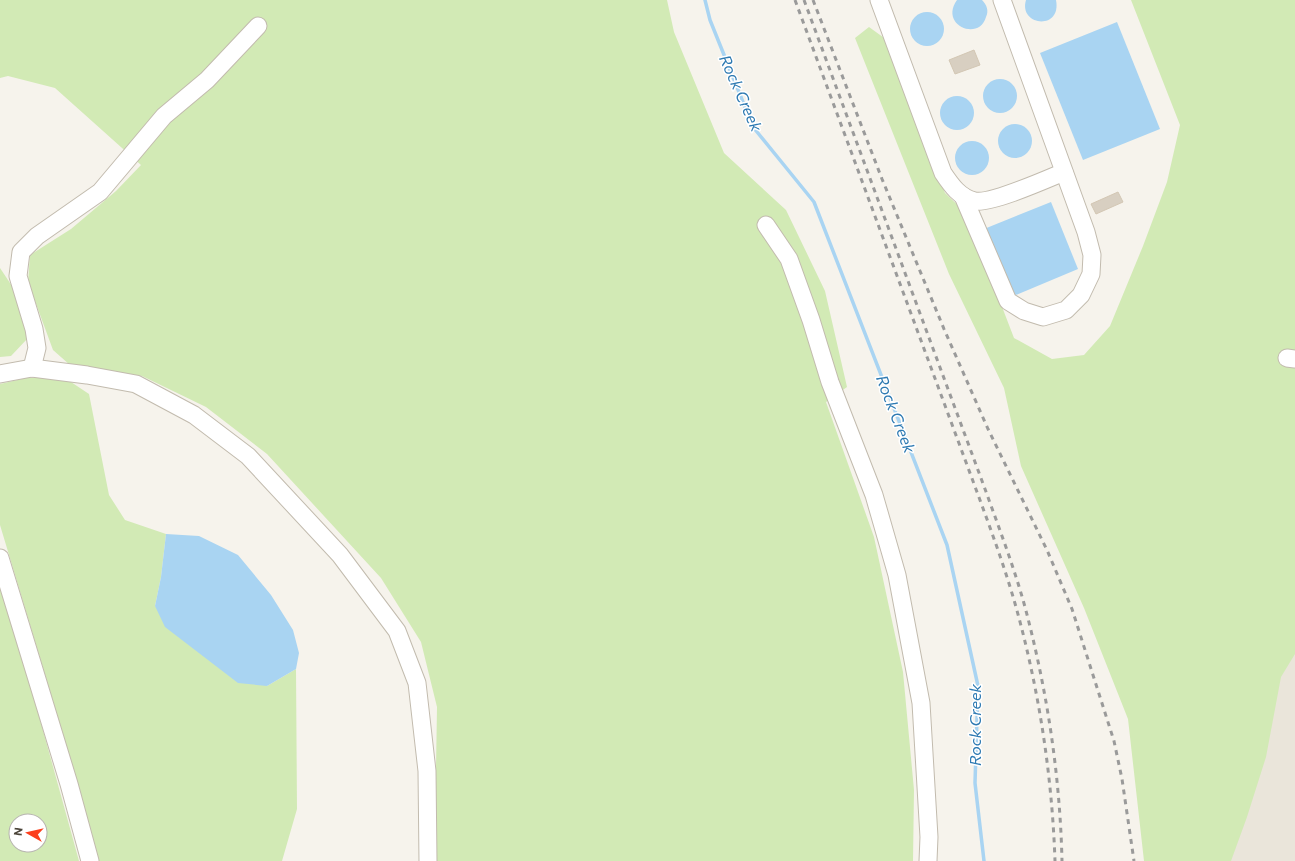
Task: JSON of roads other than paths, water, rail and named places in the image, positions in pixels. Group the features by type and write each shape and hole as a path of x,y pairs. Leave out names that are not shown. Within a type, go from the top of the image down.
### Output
{"lane":[{"path":"878,0 943,173 953,188 963,196 975,201 983,201 1001,196 1064,172"},
{"path":"963,196 1008,301 1024,311 1043,316 1066,310 1081,295 1090,274 1092,255 1086,232 1002,0"},
{"path":"32,368 36,348 34,329 18,276 21,252 37,236 100,192 164,116 208,80 258,26"},
{"path":"766,224 789,260 811,320 830,382 874,495 897,576 921,704 929,837 928,861"},
{"path":"0,374 32,368 87,375 136,384 194,415 248,456 340,555 397,631 417,683 427,771 428,861"},
{"path":"0,558 70,784 90,861"}],"water":[{"path":"957,0 982,0 986,6 987,15 982,24 976,28 969,29 956,23 953,17 953,9"},
{"path":"1026,0 1056,0 1056,10 1053,17 1047,20 1034,20 1028,15 1025,9"},
{"path":"930,12 937,14 942,19 944,29 942,39 937,44 924,46 917,44 912,39 910,26 912,19 917,14"},
{"path":"1117,22 1160,129 1083,160 1040,53"},
{"path":"1003,79 1010,81 1015,86 1017,96 1015,106 1010,111 997,113 990,111 985,106 983,93 985,86 990,81"},
{"path":"960,96 967,98 972,103 974,113 972,123 967,128 954,130 947,128 942,123 940,110 942,103 947,98"},
{"path":"1018,124 1025,126 1030,131 1032,141 1030,151 1025,156 1012,158 1005,156 1000,151 998,138 1000,131 1005,126"},
{"path":"975,141 982,143 987,148 989,158 987,168 982,173 969,175 962,173 957,168 955,155 957,148 962,143"},
{"path":"1051,202 1078,269 1011,297 984,229"},
{"path":"166,534 199,536 238,555 271,595 293,630 299,653 296,669 267,686 238,683 165,627 155,606 161,577"}],"waterway":[{"name":"Rock Creek","path":"705,0 710,20 753,127 814,202 947,545 978,686 975,783 984,861"}],"railway":[{"path":"795,0 998,549 1012,592 1038,701 1051,797 1055,861"},
{"path":"804,0 985,489 1021,592 1040,670 1051,733 1061,829 1062,861"},
{"path":"813,0 882,179 944,329 988,429 1047,550 1072,609 1114,741 1122,779 1134,861"}]}
